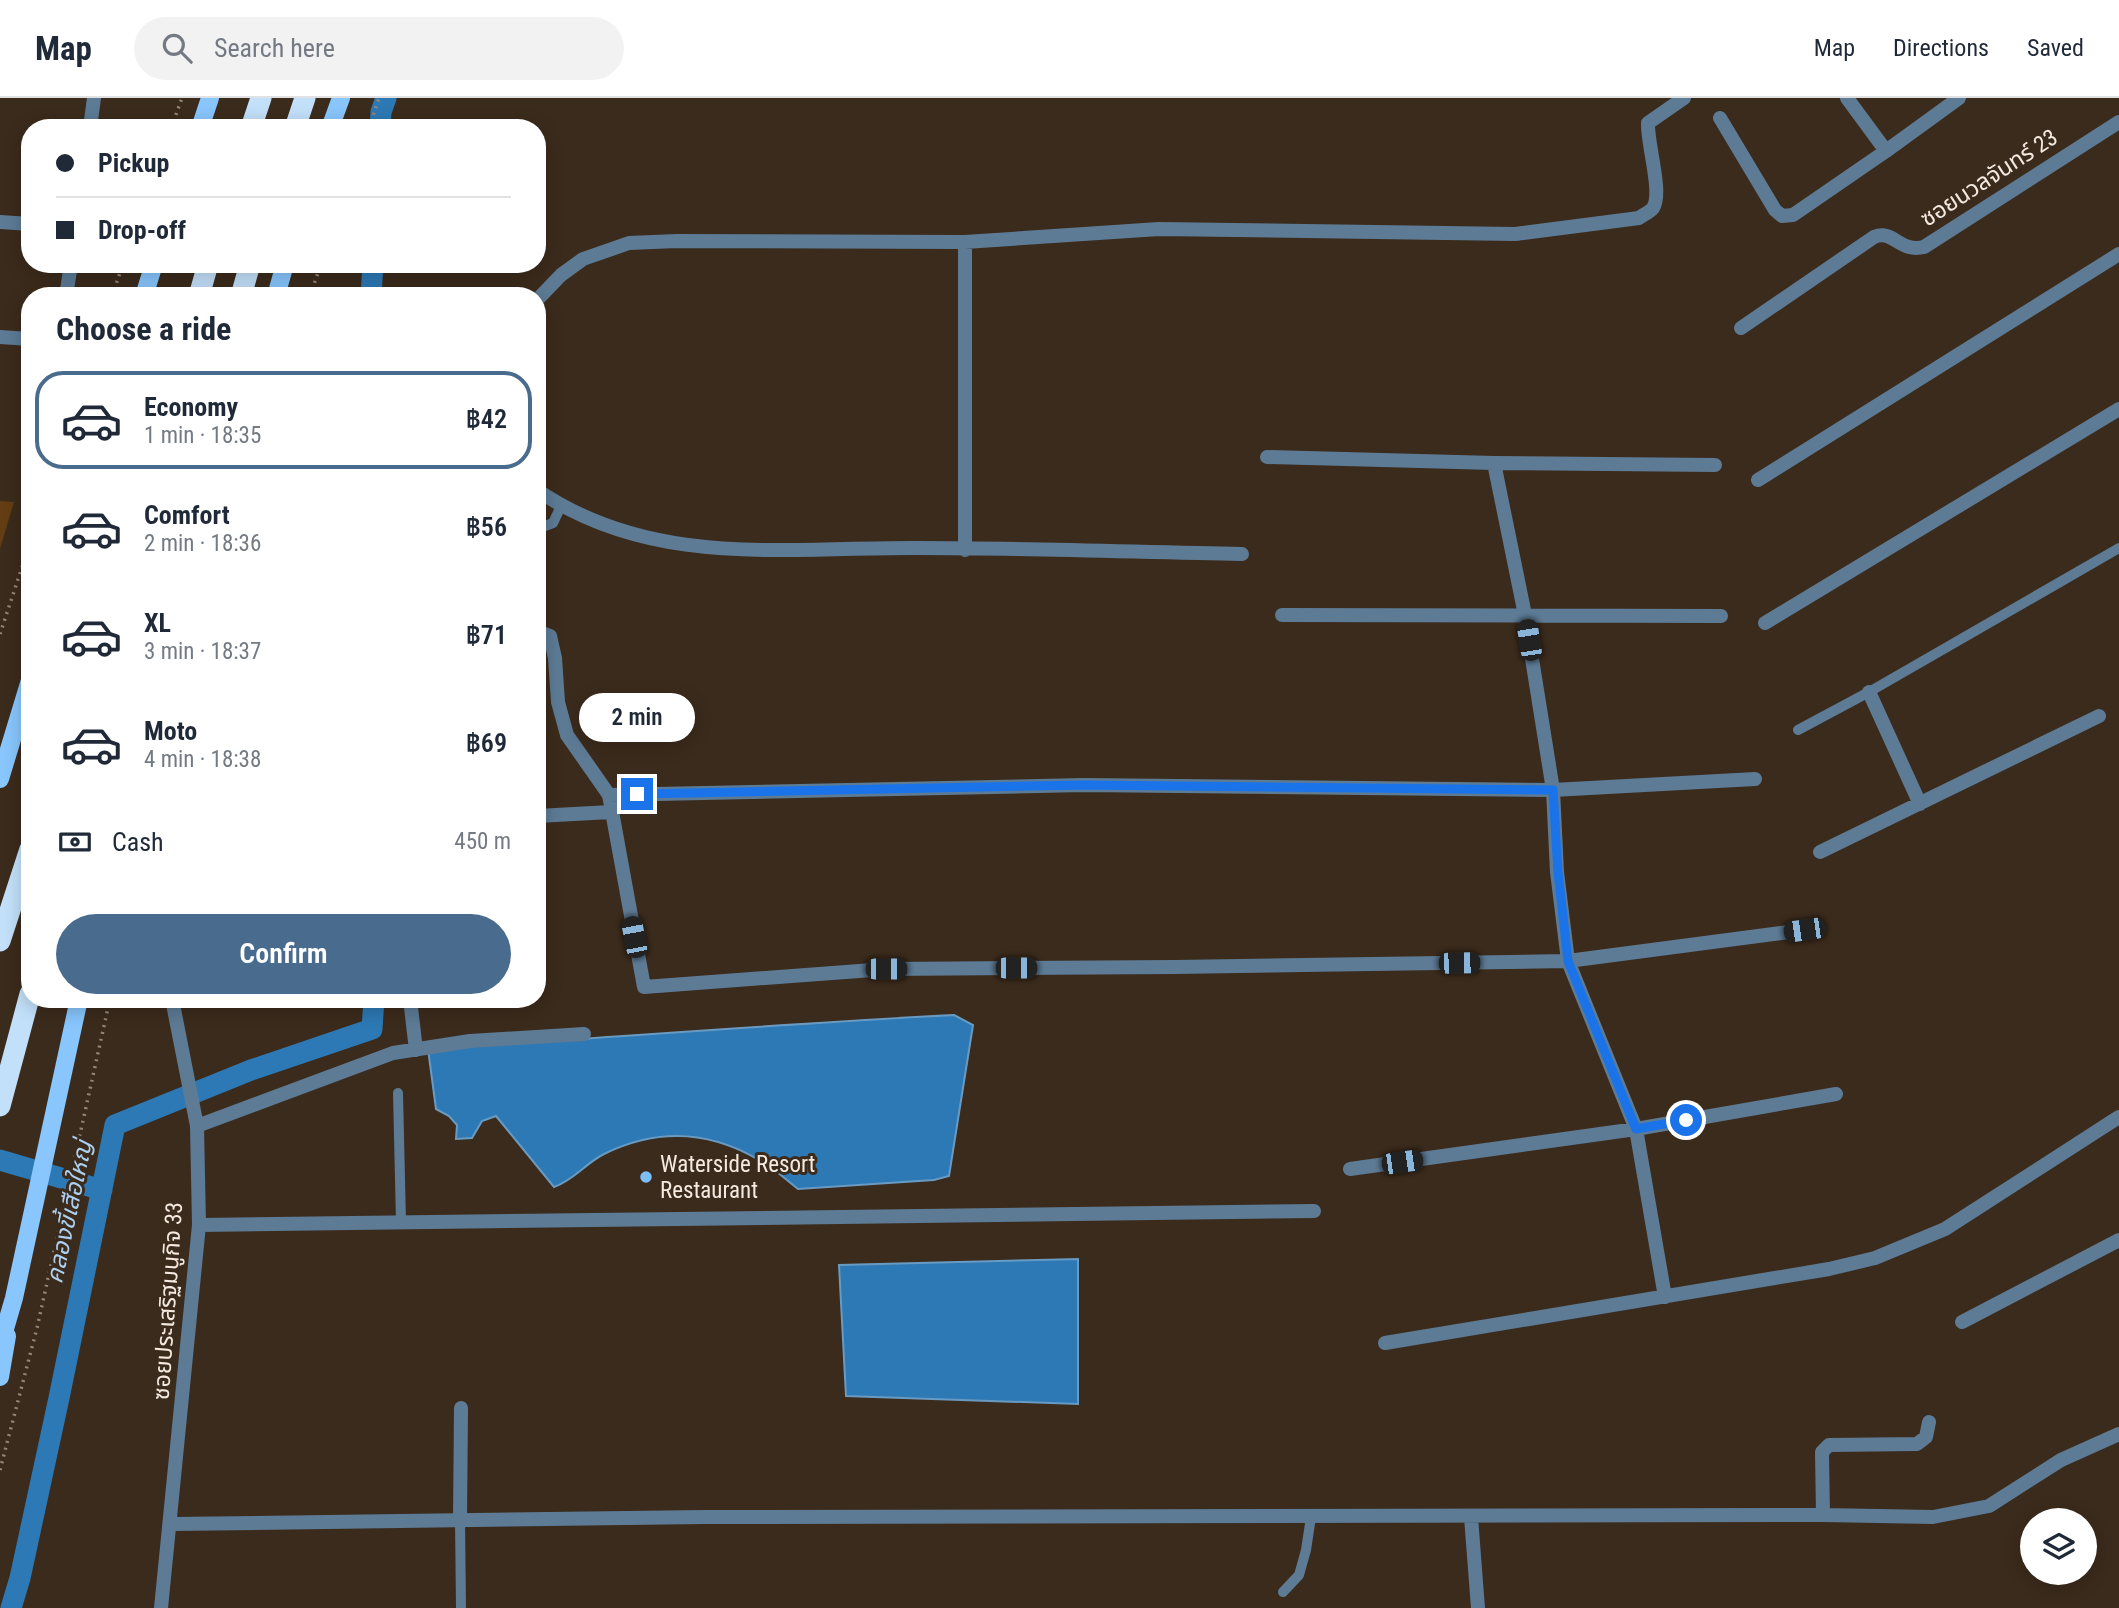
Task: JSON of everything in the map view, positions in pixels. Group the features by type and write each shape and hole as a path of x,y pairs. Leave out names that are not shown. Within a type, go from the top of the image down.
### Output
{"highway":[{"path":"254,119 261,98"},
{"path":"298,119 305,98"},
{"path":"0,942 21,877"},
{"path":"0,1106 26,1008"}],"main road":[{"path":"203,119 210,98"},
{"path":"333,119 341,98"},
{"path":"0,779 21,710"},
{"path":"0,1377 14,1298 77,1008"},
{"path":"0,1346 14,1298"}],"street":[{"path":"91,119 94,98"},
{"path":"546,291 561,275 583,259 629,243 965,242 1159,229 1515,234 1639,218 1652,210 1657,197 1647,135 1648,123 1684,98"},
{"path":"1847,98 1886,152"},
{"path":"1720,118 1775,210 1782,216 1793,215 1959,98"},
{"name":"ซอยนวลจันทร์ 23","path":"1741,328 1874,237 1881,234 1889,236 1905,248 1915,250 1924,247 2119,122"},
{"path":"0,222 21,223"},
{"path":"965,242 965,550"},
{"path":"1758,480 2119,254"},
{"path":"0,337 21,338"},
{"path":"1765,623 2119,409"},
{"path":"1267,457 1715,465"},
{"path":"1494,463 1525,615 1553,790 1558,872 1568,961 1636,1129 1665,1297"},
{"path":"546,496 561,506 617,531 678,545 733,550 920,548 1242,554"},
{"path":"1282,615 1721,616"},
{"path":"546,634 550,636 555,658 558,702 567,735 609,795 643,988 886,969 1161,968 1568,961 1804,930"},
{"path":"1869,692 1920,804"},
{"path":"1820,852 2099,716"},
{"path":"609,795 1084,785 1553,790 1755,779"},
{"path":"546,816 611,812"},
{"name":"ซอยประเสริฐมนูกิจ 33","path":"161,1608 199,1225 197,1126 174,1008"},
{"path":"411,1008 416,1050"},
{"path":"197,1126 393,1053 470,1041 584,1034"},
{"path":"1350,1169 1636,1129 1836,1094"},
{"path":"1385,1343 1829,1269 1875,1258 1945,1229 2119,1117"},
{"path":"199,1225 1314,1211"},
{"path":"1962,1322 2119,1240"},
{"path":"460,1520 461,1408"},
{"path":"1823,1516 1822,1452 1829,1445 1917,1444 1926,1437 1930,1422"},
{"path":"171,1524 704,1517 1933,1517 1989,1506 2062,1460 2119,1434"},
{"path":"1471,1517 1478,1608"}],"lane":[{"path":"546,526 553,523 561,506"},
{"path":"1798,730 2119,548"},
{"path":"398,1093 401,1222"},
{"path":"1283,1592 1299,1575 1311,1517"},
{"path":"460,1520 461,1608"}],"path":[{"path":"174,119 181,98"},
{"path":"372,119 379,98"},
{"path":"0,634 21,570"},
{"path":"0,1469 37,1328 108,1008"}],"shaded area":[{"path":"0,501 14,502 0,549"}],"water":[{"path":"954,1015 973,1025 949,1176 934,1180 798,1189 769,1166 740,1150 702,1138 682,1136 643,1140 624,1146 604,1154 554,1187 496,1116 482,1121 472,1138 456,1139 457,1125 449,1116 436,1109 428,1049 756,1027"},
{"path":"1078,1259 1078,1404 846,1396 839,1265"}],"waterway":[{"name":"คลองขี้เสือใหญ่","path":"381,119 386,98"},
{"name":"คลองขี้เสือใหญ่","path":"372,273 372,287"},
{"name":"คลองขี้เสือใหญ่","path":"11,1608 59,1398 115,1125 251,1070 372,1029 373,1008"},
{"path":"0,1160 102,1190"}],"place":[{"name":"Waterside Resort Restaurant","path":"646,1177"}],"route":[{"path":"637,794 1084,785 1553,790 1558,872 1568,961 1636,1129 1686,1120"}]}
